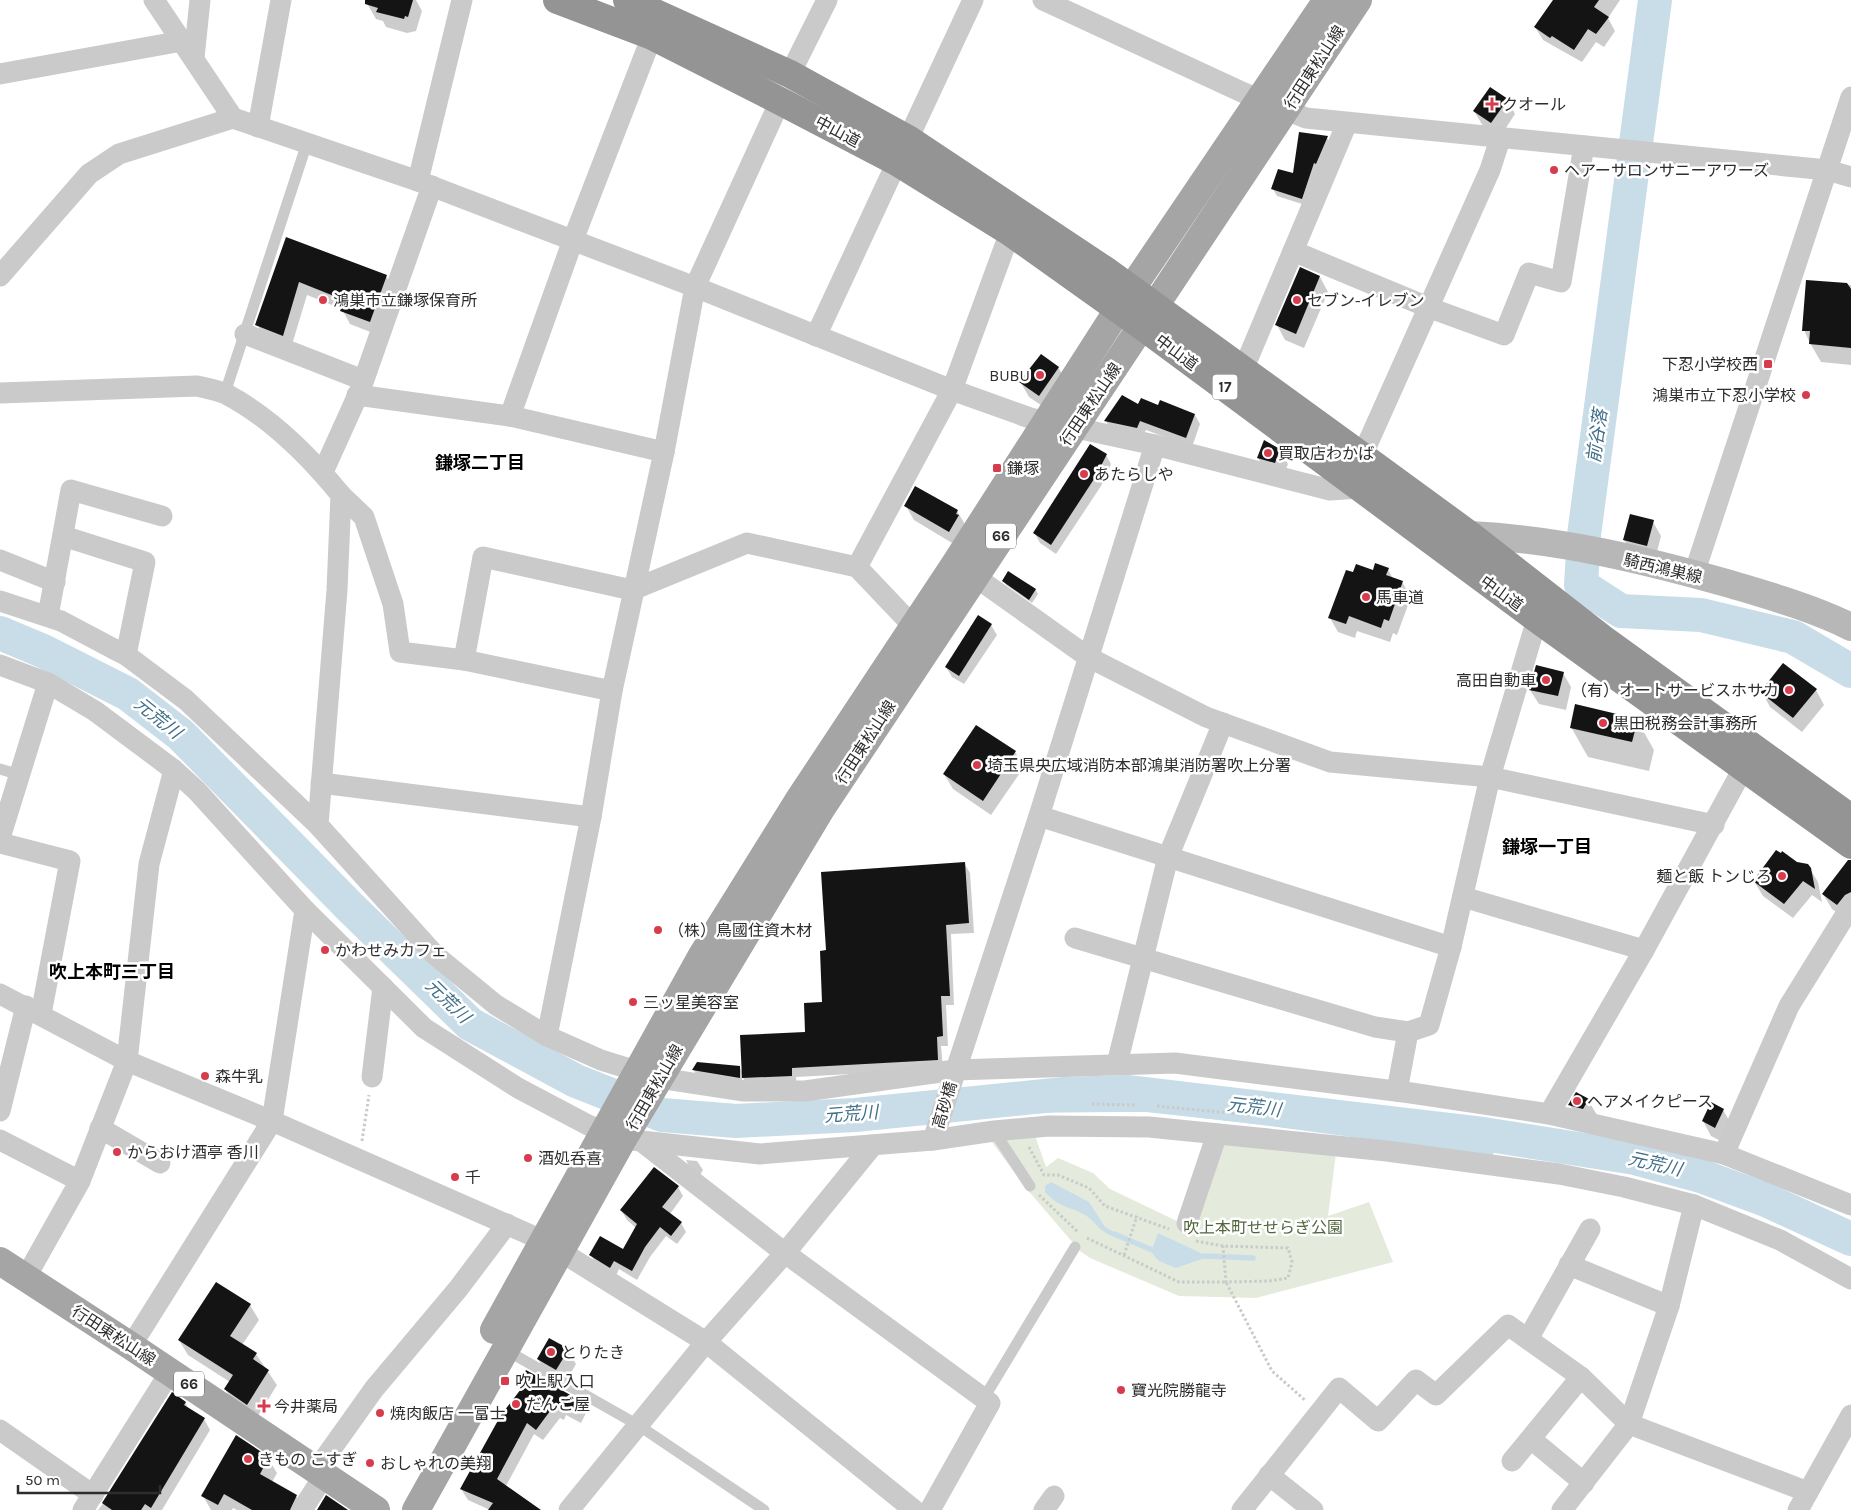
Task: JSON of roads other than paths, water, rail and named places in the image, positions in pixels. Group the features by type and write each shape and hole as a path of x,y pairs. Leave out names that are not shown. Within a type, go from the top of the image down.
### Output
{"highway":[{"name":"中山道","path":"557,0 659,16 780,101 902,151 1010,232 1125,299"},
{"name":"中山道","path":"627,0 790,74 1125,299 1360,488 1537,619 1851,845"},
{"name":"中山道","path":"1148,316 1243,370 1470,535 1602,638 1851,818"}],"main road":[{"name":"行田東松山線","path":"965,570 1045,423 1125,299 1327,0"},
{"name":"行田東松山線","path":"398,1510 551,1246 621,1133 647,1076 816,818 923,634 965,570 1074,428 1148,316 1294,118 1358,0"},
{"name":"騎西鴻巣線","path":"1470,535 1551,541 1694,574 1833,618 1851,627"},
{"name":"行田東松山線","path":"416,1510 504,1349 551,1246"},
{"name":"行田東松山線","path":"0,1261 376,1510"}],"street":[{"path":"154,0 233,118 425,184 695,287 952,390 1045,423 1154,445 1330,490 1360,488"},
{"path":"194,58 200,0"},
{"path":"258,127 281,0"},
{"path":"323,472 360,388 425,184 462,0"},
{"path":"790,74 827,0"},
{"path":"816,336 973,0"},
{"path":"1043,0 1260,100 1294,118"},
{"path":"510,416 573,240 659,16"},
{"path":"0,74 182,40"},
{"path":"1234,97 1294,118 1500,139 1668,153 1827,170 1851,177"},
{"path":"1694,574 1851,97"},
{"path":"547,1036 591,817 612,692 632,590 664,452 695,287 780,101"},
{"path":"0,276 89,174 119,154 233,118"},
{"path":"1243,370 1348,123"},
{"path":"1362,456 1430,308 1490,170 1500,139"},
{"path":"1293,251 1430,308 1504,335 1529,273 1561,282 1584,146"},
{"path":"857,567 952,390 1010,232"},
{"path":"244,334 360,388 510,416 664,452"},
{"path":"0,393 197,386 225,393 269,423 323,472 341,495 364,517 393,604 400,652 464,660 612,692"},
{"name":"高砂橋","path":"933,1140 1040,816 1154,445"},
{"path":"48,616 71,490 162,516"},
{"path":"318,825 335,607 341,495"},
{"path":"63,536 145,562 126,655"},
{"path":"464,660 483,557 632,590 747,543 857,567 923,634"},
{"path":"0,560 55,582"},
{"path":"965,570 1088,657 1206,717 1330,762 1490,777 1714,825"},
{"path":"0,601 61,620 126,655 186,700 318,825 435,955 496,1005 547,1036 601,1060 647,1076 744,1091 805,1091 955,1070 1116,1064 1175,1064 1396,1091 1549,1114 1724,1154 1845,1202"},
{"path":"1075,938 1375,1027 1408,1032 1429,1025 1451,947 1490,777 1537,619"},
{"path":"0,665 48,683 95,711 174,770 196,791 305,910 424,1028 518,1088 621,1133 990,1403 930,1510"},
{"path":"0,1111 34,1010 70,862 1,835 10,772 48,683"},
{"path":"1116,1064 1168,857 1223,724"},
{"path":"1549,1114 1644,950 1744,768"},
{"path":"26,1277 80,1181 127,1061 149,864 174,770"},
{"path":"321,783 591,817"},
{"path":"1040,816 1451,947"},
{"path":"1463,897 1644,950"},
{"path":"1724,1154 1789,1006 1851,906"},
{"path":"131,1346 272,1121 305,910"},
{"path":"372,1077 383,988"},
{"path":"0,994 34,1010 127,1061 272,1121 507,1224 551,1246 706,1342 914,1510"},
{"path":"1396,1091 1408,1032"},
{"path":"621,1133 760,1154 933,1140 994,1131 1049,1126 1149,1127 1386,1150 1559,1174 1624,1187 1694,1205 1780,1240 1851,1279"},
{"path":"100,1128 160,1163"},
{"path":"1186,1229 1217,1134"},
{"path":"0,1140 80,1181"},
{"path":"570,1510 706,1342 785,1253 873,1145"},
{"path":"1562,1510 1629,1424 1669,1306 1694,1205"},
{"path":"302,1510 321,1472 374,1389 458,1289 507,1224"},
{"path":"1528,1339 1590,1229"},
{"path":"1570,1265 1669,1306"},
{"path":"1242,1510 1339,1388 1378,1421 1416,1380 1436,1395 1508,1325 1581,1377 1629,1424 1808,1492"},
{"path":"0,1430 92,1504 170,1372"},
{"path":"1512,1462 1581,1377"},
{"path":"1798,1510 1851,1414"},
{"path":"1531,1439 1584,1483"},
{"path":"1269,1475 1313,1510"}],"lane":[{"path":"225,393 307,143"},
{"path":"994,1131 1030,1186"},
{"path":"984,1398 1075,1247"},
{"path":"504,1349 638,1425 764,1510"}],"water":[{"path":"1051,1182 1089,1202 1105,1227 1114,1232 1112,1236 1103,1231 1085,1215 1051,1198 1045,1192 1045,1186"},
{"path":"1158,1233 1203,1254 1202,1259 1176,1268 1159,1261 1151,1252"}],"waterway":[{"name":"前谷落","path":"1655,0 1584,535 1581,585 1621,611 1701,615 1793,637 1851,671"},
{"name":"元荒川","path":"0,633 43,651 128,694 181,735 350,907 470,1024 576,1081 662,1115 736,1121 855,1115 1064,1094 1127,1092 1483,1134 1635,1158 1701,1176 1766,1200 1851,1239"},
{"path":"1037,1110 1144,1109 1265,1122"},
{"path":"1276,1124 1491,1153"},
{"path":"1114,1234 1150,1249"},
{"path":"1204,1256 1253,1258"}],"place":[{"name":"クオール","path":"1492,104"},
{"name":"ヘアーサロンサニーアワーズ","path":"1554,170"},
{"name":"鴻巣市立鎌塚保育所","path":"323,300"},
{"name":"セブン-イレブン","path":"1297,300"},
{"name":"下忍小学校西","path":"1768,364"},
{"name":"BUBU","path":"1040,375"},
{"name":"鴻巣市立下忍小学校","path":"1806,395"},
{"name":"買取店わかば","path":"1268,453"},
{"name":"鎌塚","path":"997,468"},
{"name":"あたらしや","path":"1084,474"},
{"name":"馬車道","path":"1366,597"},
{"name":"高田自動車","path":"1546,680"},
{"name":"（有）オートサービスホサカ","path":"1789,690"},
{"name":"黒田税務会計事務所","path":"1603,723"},
{"name":"埼玉県央広域消防本部鴻巣消防署吹上分署","path":"977,765"},
{"name":"麺と飯 トンじろ","path":"1782,876"},
{"name":"（株）鳥國住資木材","path":"658,930"},
{"name":"かわせみカフェ","path":"325,950"},
{"name":"三ッ星美容室","path":"633,1002"},
{"name":"森牛乳","path":"205,1076"},
{"name":"ヘアメイクピース","path":"1577,1101"},
{"name":"からおけ酒亭 香川","path":"117,1152"},
{"name":"酒処呑喜","path":"528,1158"},
{"name":"千","path":"455,1177"},
{"name":"とりたき","path":"551,1352"},
{"name":"吹上駅入口","path":"505,1381"},
{"name":"寶光院勝龍寺","path":"1121,1390"},
{"name":"だんご屋","path":"516,1404"},
{"name":"今井薬局","path":"264,1406"},
{"name":"焼肉飯店 一富士","path":"380,1413"},
{"name":"きもの こすぎ","path":"248,1459"},
{"name":"おしゃれの美翔","path":"370,1463"}],"district":[{"name":"鎌塚二丁目","path":"480,463"},
{"name":"鎌塚一丁目","path":"1547,847"},
{"name":"吹上本町三丁目","path":"112,972"}],"park label":[{"name":"吹上本町せせらぎ公園","path":"1263,1227"}]}
